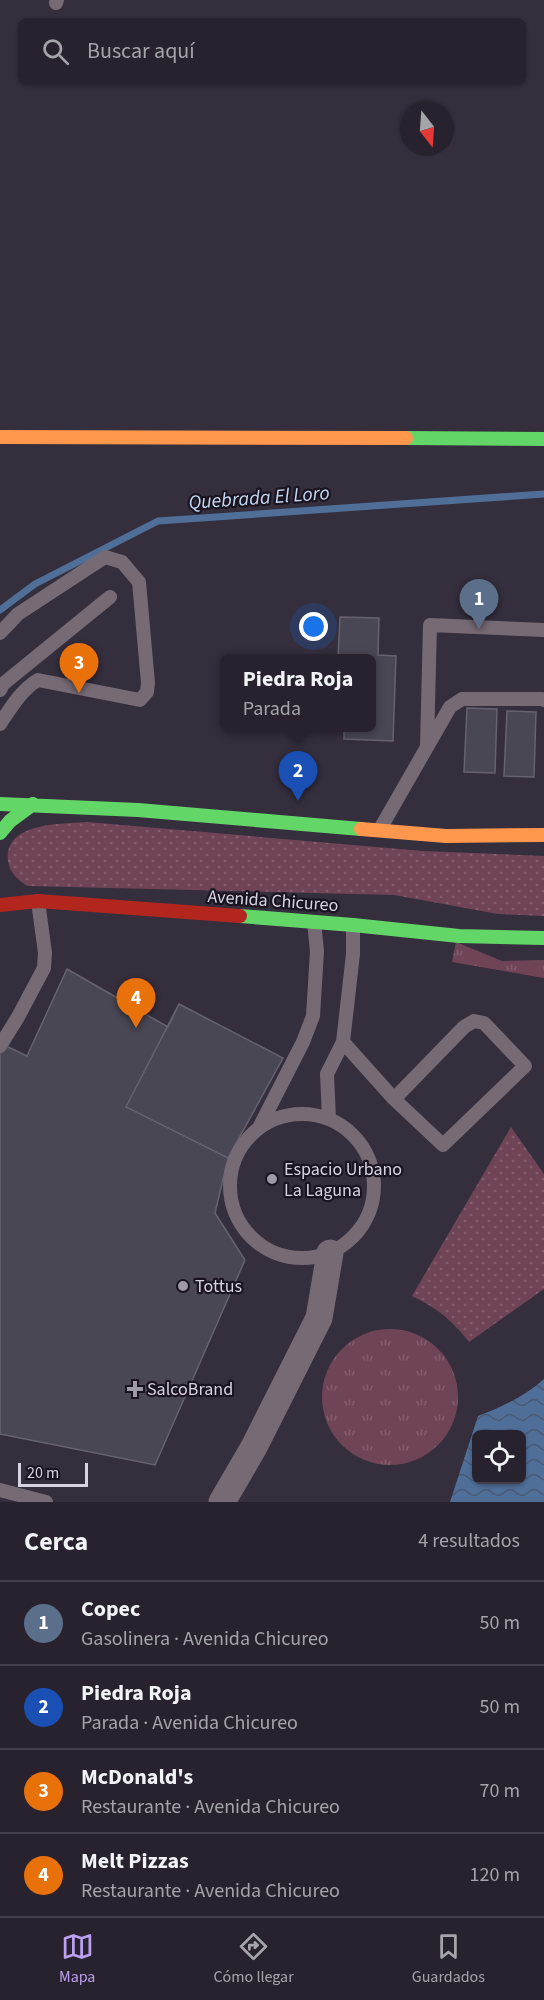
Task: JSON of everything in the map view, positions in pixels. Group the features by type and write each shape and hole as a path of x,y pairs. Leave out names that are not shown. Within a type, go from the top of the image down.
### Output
{"main road":[{"path":"0,437 544,439"},
{"path":"0,804 138,810 446,836 544,835"},
{"path":"0,833 10,821 33,804"},
{"path":"3,888 20,903"},
{"name":"Avenida Chicureo","path":"0,905 38,901 353,925 459,936 544,938"}],"street":[{"path":"222,1502 254,1448 319,1318 330,1252"}],"lane":[{"path":"0,633 18,614 105,557 122,562 139,582 148,683 147,692 140,700 38,680 15,703 0,724"},
{"path":"0,690 3,684 110,597"},
{"path":"427,748 430,625 544,630"},
{"path":"379,831 450,707 462,699 544,700"},
{"path":"0,1046 44,968 45,953 38,901"},
{"path":"260,1126 281,1116 309,1113 328,1118 349,1131 365,1150 374,1173 374,1197 366,1220 351,1239 330,1252 307,1258 283,1256 262,1247 244,1231 233,1210 229,1187 232,1164 243,1143 260,1126 303,1042 312,1016 317,951 314,922"},
{"path":"328,1118 327,1074 343,1042 353,925"},
{"path":"343,1042 394,1099 443,1145 525,1066 484,1023 474,1021 464,1027 394,1099"},
{"path":"0,1490 46,1502"}],"green space":[{"path":"87,822 423,851 544,856 544,916 498,914 394,895 28,886 12,873 8,861 9,848 24,832 50,825"},
{"path":"456,942 502,961 544,960 544,978 452,962"},
{"path":"511,1127 544,1174 544,1289 469,1342 444,1315 412,1296"},
{"path":"390,1329 416,1334 428,1340 438,1349 447,1359 453,1371 458,1397 453,1423 447,1435 438,1445 428,1454 416,1460 390,1465 364,1460 352,1454 342,1445 333,1435 327,1423 322,1397 327,1371 333,1359 342,1349 352,1340 364,1334"}],"water":[{"path":"544,1379 544,1502 450,1502 472,1434 472,1484 526,1484 526,1430 473,1430 478,1416 529,1391"}],"building":[{"path":"340,617 379,618 378,655 396,656 393,741 344,739 344,732 376,732 376,654 338,654"},
{"path":"467,708 497,709 495,773 464,772"},
{"path":"507,711 536,712 534,777 504,776"},
{"path":"67,969 168,1027 179,1004 283,1058 228,1158 215,1213 245,1260 155,1465 0,1434 0,1054 4,1045 27,1056"},
{"path":"179,1004 283,1058 228,1158 126,1107"}],"waterway":[{"name":"Quebrada El Loro","path":"0,610 35,584 158,521 544,494"}],"traffic: fast":[{"path":"406,438 544,439"},
{"path":"0,804 138,810 361,829"},
{"path":"0,833 10,821 33,804"},
{"path":"240,916 459,936 544,938"}],"traffic: slow":[{"path":"0,437 406,438"},
{"path":"361,829 446,836 544,835"}],"traffic: jam":[{"path":"0,905 38,901 240,916"}],"place":[{"name":"Copec","path":"479,629"},
{"name":"McDonald's","path":"79,693"},
{"name":"Piedra Roja","path":"298,801"},
{"name":"Melt Pizzas","path":"136,1028"},
{"name":"Espacio Urbano La Laguna","path":"272,1179"},
{"name":"Tottus","path":"183,1286"},
{"name":"SalcoBrand","path":"135,1389"}]}
